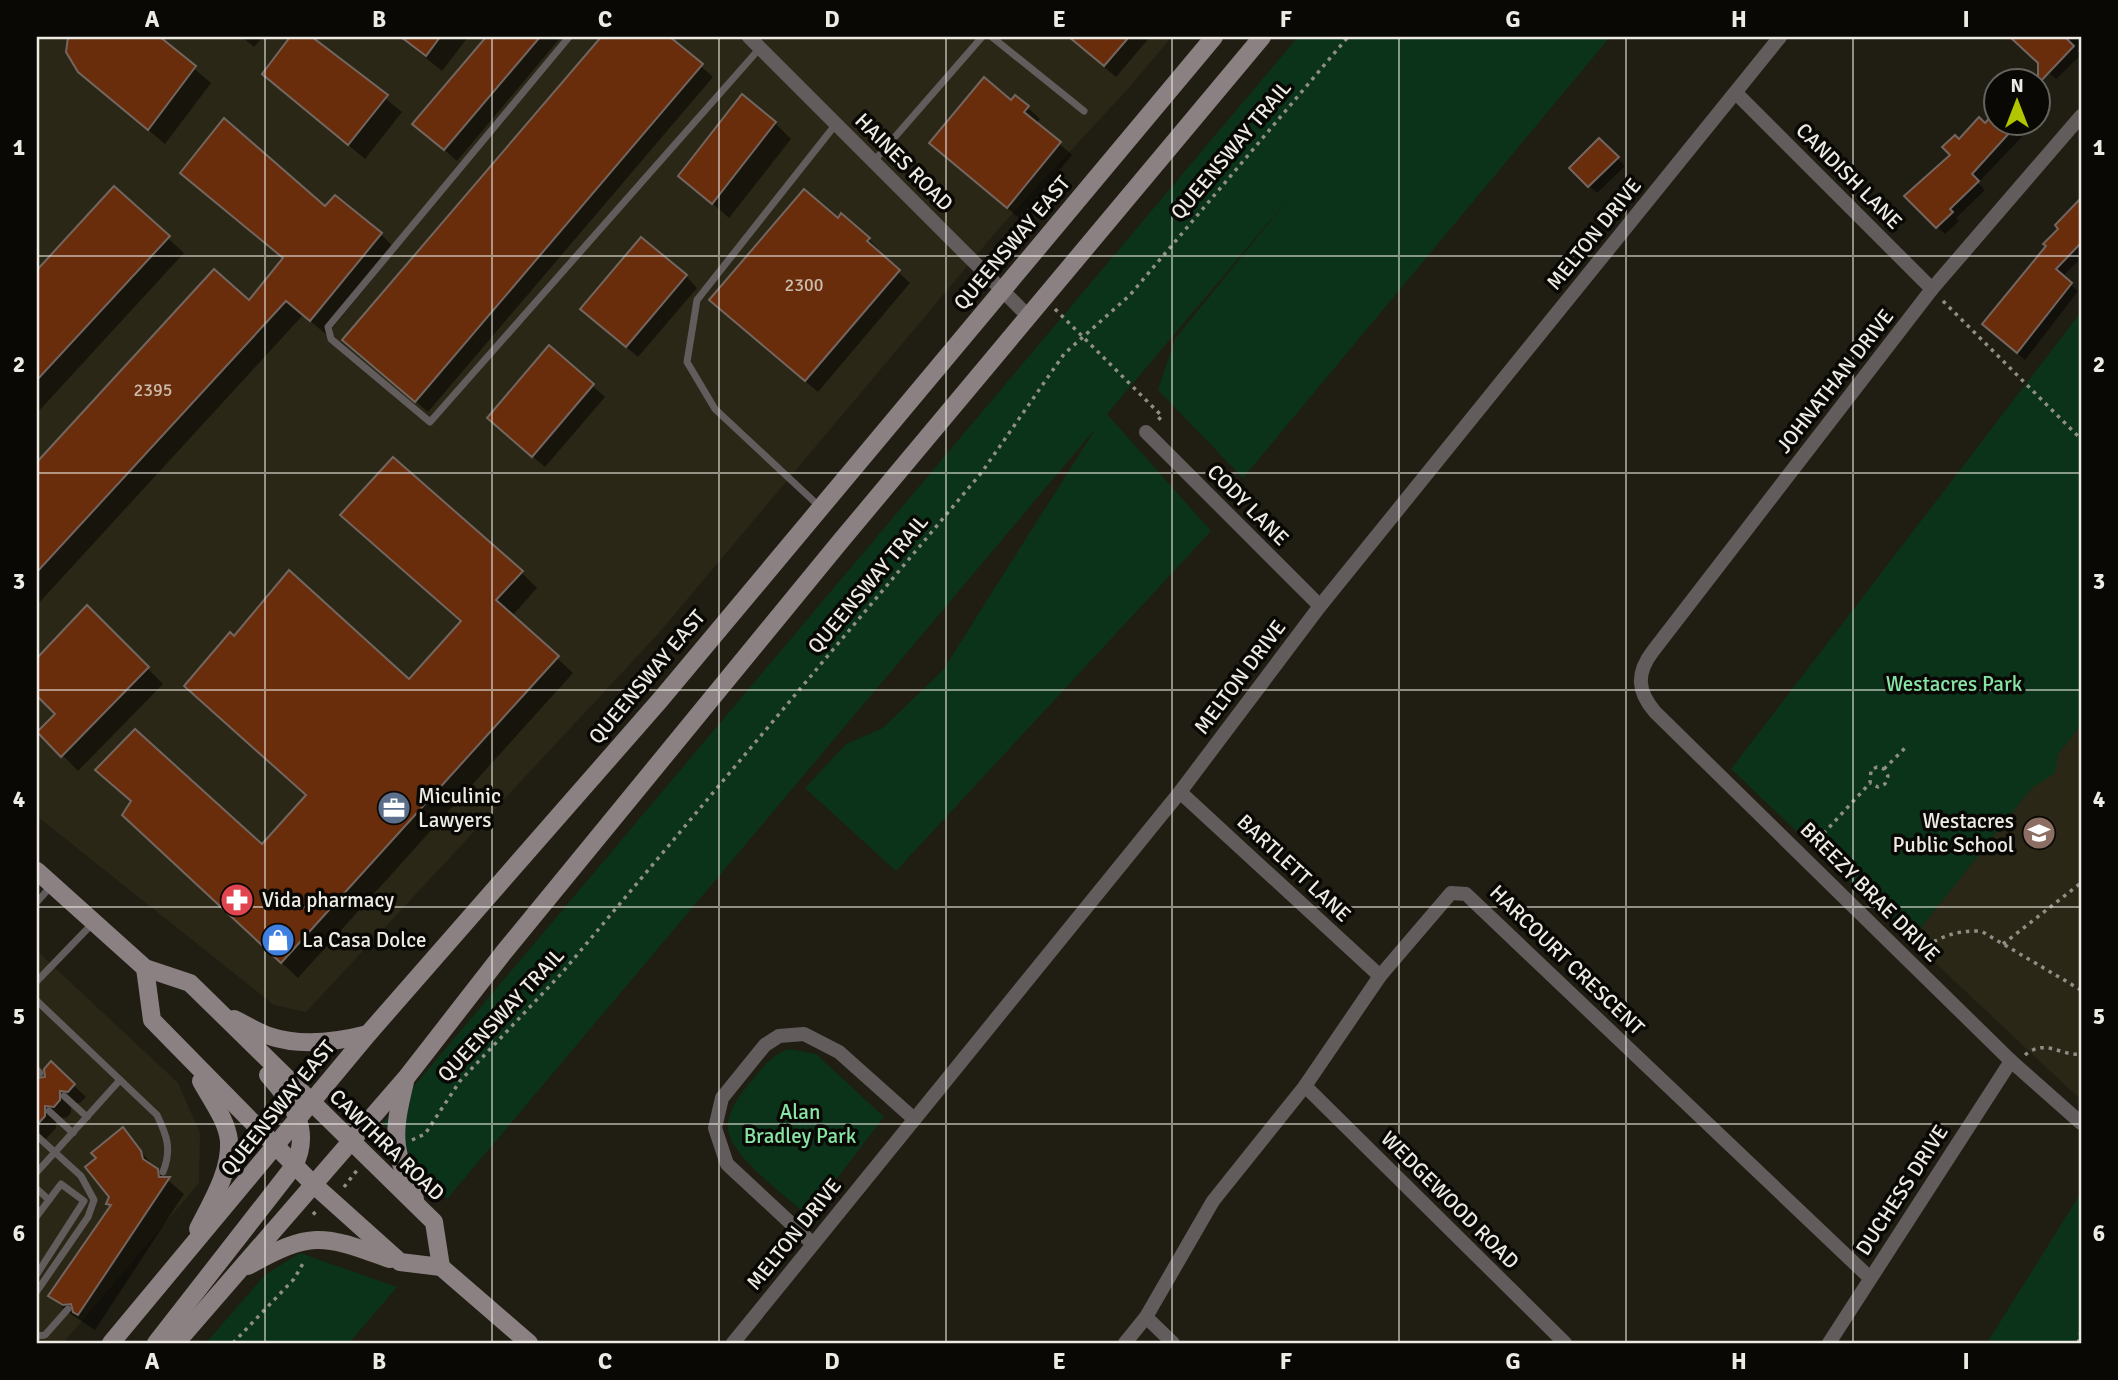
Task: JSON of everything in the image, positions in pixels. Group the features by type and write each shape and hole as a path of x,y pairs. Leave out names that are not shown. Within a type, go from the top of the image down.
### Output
{"main road":[{"name":"QUEENSWAY EAST","path":"111,1343 368,1034 660,699 1214,37"},
{"path":"176,1343 406,1078 522,931 1262,37"},
{"name":"CAWTHRA ROAD","path":"37,870 145,968 190,983 435,1222 441,1267"},
{"path":"145,968 152,1020 275,1147 400,1262"},
{"path":"220,1013 268,1036 293,1042 349,1039 368,1034"},
{"path":"156,1343 295,1166 303,1149 298,1119 277,1086 228,1035 220,1013"},
{"path":"185,1256 219,1186 229,1139 222,1119 188,1059"},
{"path":"406,1078 394,1128 396,1152 420,1208"},
{"path":"239,1271 289,1244 321,1239 336,1240 400,1262 441,1267 529,1343"}],"street":[{"name":"HAINES ROAD","path":"749,37 1029,317"},
{"name":"MELTON DRIVE","path":"733,1343 1180,792 1320,606 1780,37"},
{"name":"CANDISH LANE","path":"1736,93 1932,289"},
{"name":"JOHNATHAN DRIVE","path":"1639,682 1642,665 1932,289 2081,116"},
{"name":"CODY LANE","path":"1146,432 1320,606"},
{"name":"BREEZY BRAE DRIVE","path":"1639,682 1644,700 1656,712 2011,1061 2081,1123"},
{"name":"BARTLETT LANE","path":"1180,792 1380,976"},
{"name":"HARCOURT CRESCENT","path":"1125,1343 1146,1317 1213,1201 1305,1086 1380,976 1451,893 1466,894 1870,1278"},
{"path":"813,1244 727,1164 715,1128 722,1098 765,1045 779,1036 804,1034 839,1052 913,1118"},
{"name":"DUCHESS DRIVE","path":"1829,1343 2011,1061"},
{"name":"WEDGEWOOD ROAD","path":"1305,1086 1565,1343"},
{"path":"1146,1317 1173,1343"}],"lane":[{"path":"569,37 328,327 331,339 430,422 760,48"},
{"path":"874,161 982,37"},
{"path":"992,37 1084,111"},
{"path":"820,507 715,409 687,362 697,300 836,123"},
{"path":"37,902 52,885"},
{"path":"37,982 94,922"},
{"path":"37,1001 157,1115 168,1138 169,1157 163,1172"},
{"path":"37,1172 120,1080"},
{"path":"64,1096 87,1116"},
{"path":"49,1111 73,1133"},
{"path":"37,1136 81,1176 94,1200 88,1217 37,1290"},
{"path":"37,1216 61,1184 84,1202 37,1274"},
{"path":"37,1189 49,1200"},
{"path":"37,1336 45,1335 68,1309"}],"path":[{"name":"QUEENSWAY TRAIL","path":"405,1140 416,1139 425,1134 454,1088 561,975 982,472 1045,380 1083,337 1130,295 1348,37"},
{"path":"1932,289 2081,439"},
{"path":"1053,307 1162,416 1146,432"},
{"path":"1884,769 1907,746"},
{"path":"1803,855 1870,783 1871,770 1877,767 1884,769 1888,776 1885,784 1878,787 1870,783"},
{"path":"2003,944 2081,883"},
{"path":"1906,958 1946,935 1963,930 1981,931 2081,990"},
{"path":"2011,1061 2040,1046 2081,1054"},
{"path":"303,1070 307,1065"},
{"path":"332,1202 367,1157"},
{"path":"311,1210 319,1218"},
{"path":"233,1343 294,1279 307,1254"},
{"path":"2078,1343 2081,1332"}],"shaded area":[{"path":"37,37 1172,37 1001,226 658,634 306,1012 274,1005 37,816"},
{"name":"Westacres Public School","path":"2081,725 2081,1100 1911,940"},
{"path":"37,951 178,1083 200,1133 199,1183 63,1343 37,1343"}],"green space":[{"path":"1298,37 1610,37 1243,478 1158,390 1175,339 1290,197 1107,414 1211,531 896,871 805,788 846,744 883,728 943,670 1096,428 447,1199 383,1123"},
{"name":"Westacres Park","path":"2081,312 2081,725 2058,754 2055,773 2031,789 1911,940 1731,769"},
{"name":"Alan Bradley Park","path":"788,1049 816,1054 884,1117 808,1216 752,1167 734,1144 728,1128 733,1108 744,1090 761,1069"},
{"path":"2081,1193 2081,1343 1987,1343"},
{"path":"300,1253 397,1287 349,1343 206,1343 265,1275"}],"building":[{"path":"68,37 160,37 196,66 148,130 78,72 66,52"},
{"path":"290,37 312,37 388,95 348,145 262,74"},
{"path":"401,37 440,37 426,56"},
{"path":"486,37 540,37 444,150 412,124"},
{"path":"601,37 670,37 703,64 415,402 342,340"},
{"path":"1069,37 1129,37 1104,66"},
{"path":"2010,37 2065,37 2074,46 2052,69 2052,66 2038,66"},
{"path":"984,77 1011,100 1015,95 1029,106 1024,112 1061,142 1007,208 929,143"},
{"path":"742,94 776,122 712,204 678,176"},
{"path":"1979,117 1982,120 1982,136 2006,136 1972,174 1979,181 1950,209 1953,212 1936,228 1904,196 1950,155 1942,147 1955,135 1959,139"},
{"path":"224,118 325,206 335,195 382,233 310,321 286,301 37,572 37,462 214,269 249,300 283,258 180,173"},
{"path":"1599,138 1619,157 1588,187 1569,168"},
{"path":"114,186 170,236 37,380 37,270"},
{"path":"804,189 838,218 841,213 870,238 867,241 900,270 805,381 709,300"},
{"path":"2081,198 2081,243 2056,269 2072,283 2017,353 1982,324 2046,246 2043,244 2058,229 2055,225"},
{"path":"641,237 687,275 626,347 580,309"},
{"path":"549,345 594,384 532,457 487,418"},
{"path":"393,457 523,571 496,600 559,656 281,963 122,815 131,801 95,770 135,729 262,844 306,795 184,686 230,632 234,636 289,570 409,679 461,621 340,515"},
{"path":"87,605 149,667 61,757 37,732 55,714 37,696 37,658"},
{"path":"51,1061 75,1084 68,1092 60,1091 60,1100 54,1107 45,1106 45,1116 37,1125 37,1078 45,1077 44,1069"},
{"path":"123,1127 141,1151 143,1159 158,1169 159,1177 170,1177 78,1315 73,1312 71,1304 63,1305 48,1296 111,1205 106,1204 109,1197 85,1167 96,1158 91,1153"}],"place":[{"name":"Miculinic Lawyers","path":"394,808"},
{"name":"Westacres Public School","path":"2039,833"},
{"name":"Vida pharmacy","path":"237,900"},
{"name":"La Casa Dolce","path":"278,940"}]}
